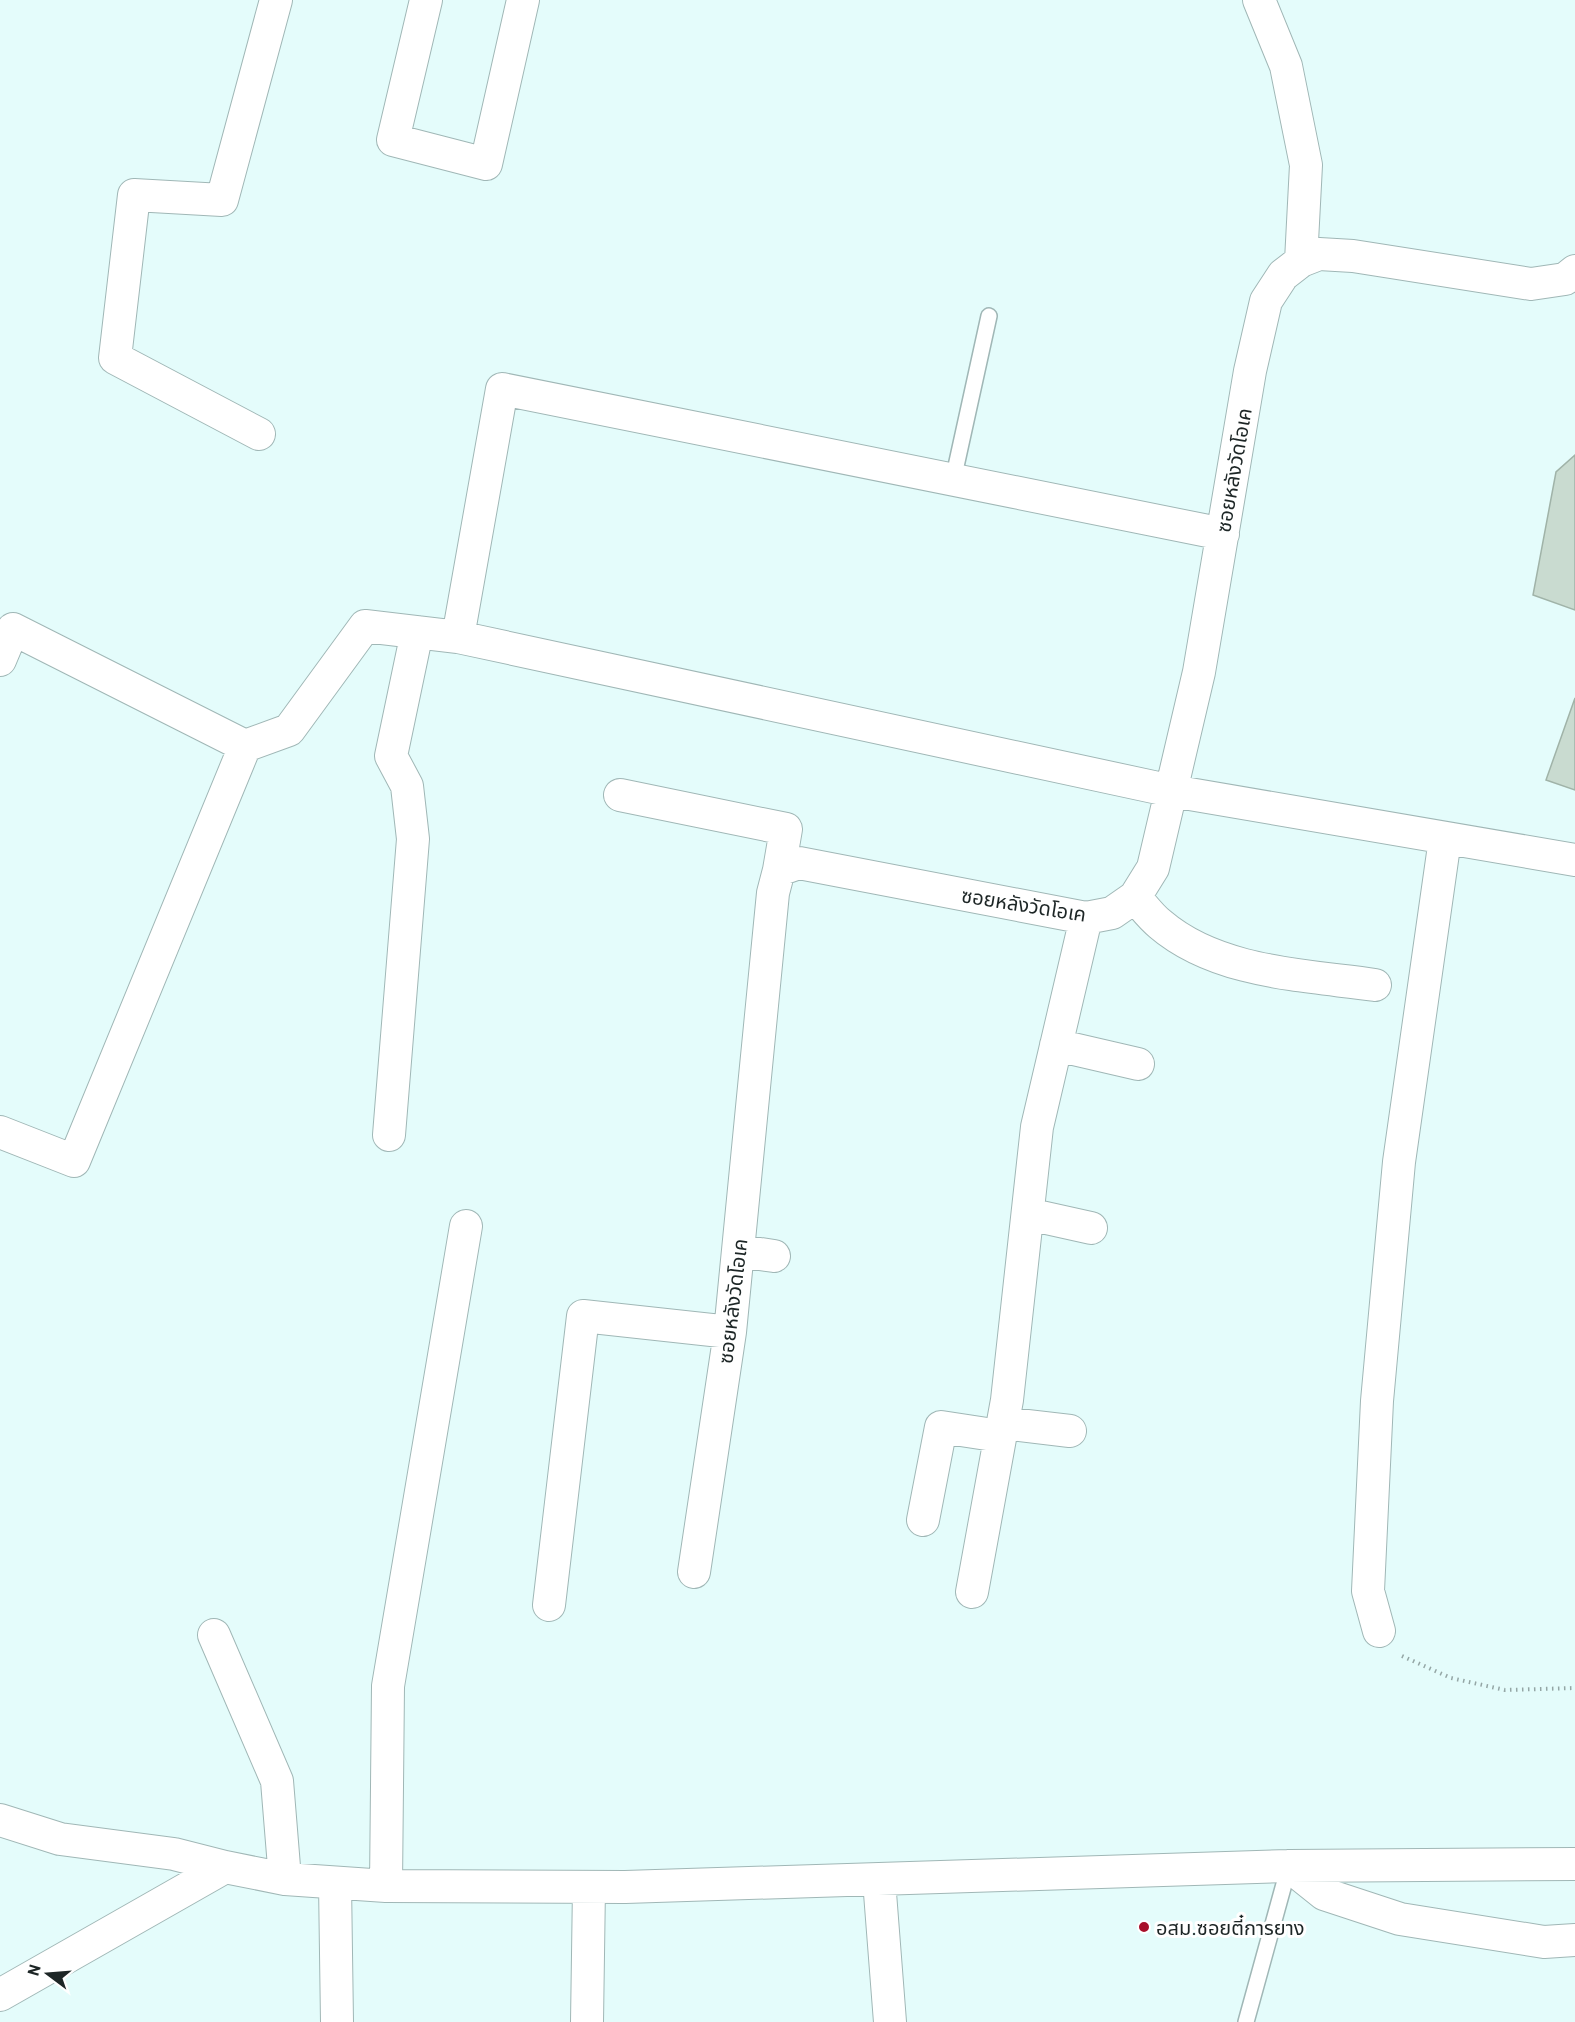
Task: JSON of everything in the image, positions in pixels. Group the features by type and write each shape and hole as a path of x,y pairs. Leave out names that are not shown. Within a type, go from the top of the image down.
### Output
{"street":[{"path":"259,434 115,358 134,195 222,200 276,0"},
{"path":"426,0 393,141 486,164 523,0"},
{"path":"1259,0 1286,66 1306,165 1302,261"},
{"name":"ซอยหลังวัดโอเค","path":"694,1572 730,1332 773,893 779,870 799,863 1086,918 1112,913 1136,897 1153,868 1172,791 1198,672 1250,371 1266,301 1282,274 1302,261 1319,254 1353,256 1531,284 1565,279 1575,271"},
{"path":"458,636 502,389 1222,534"},
{"path":"0,660 12,629 245,746 289,730 365,626 458,636 1172,791 1575,860"},
{"path":"389,1135 413,839 407,786 391,756 417,632"},
{"path":"0,1132 74,1161 245,746"},
{"path":"620,795 786,829 779,870"},
{"path":"1379,1631 1368,1591 1377,1401 1399,1162 1445,839"},
{"path":"1136,897 1160,924 1196,948 1260,968 1375,985"},
{"path":"972,1592 1002,1430 1037,1127 1086,918"},
{"path":"1056,1045 1138,1064"},
{"path":"1028,1214 1091,1228"},
{"path":"386,1886 388,1686 465,1226"},
{"path":"739,1251 774,1256"},
{"path":"549,1605 583,1316 730,1332"},
{"path":"923,1520 941,1426 1070,1431"},
{"path":"214,1635 277,1781 285,1878"},
{"path":"0,1820 60,1839 174,1854 225,1867 285,1878 386,1886 589,1887 1289,1866 1575,1864"},
{"path":"1289,1866 1324,1894 1401,1918 1544,1942 1575,1940"},
{"path":"0,1995 225,1867"},
{"path":"879,1880 890,2022"},
{"path":"335,1882 337,2022"},
{"path":"587,2022 589,1887"}],"lane":[{"path":"953,480 989,316"},
{"path":"1246,2022 1289,1866"}],"path":[{"path":"1379,1631 1403,1657 1451,1678 1505,1690 1575,1688"}],"building":[{"path":"1575,455 1575,610 1533,595 1556,472"},
{"path":"1575,698 1575,790 1546,780"}],"place":[{"name":"อสม.ซอยตี๋การยาง","path":"1144,1927"}]}
